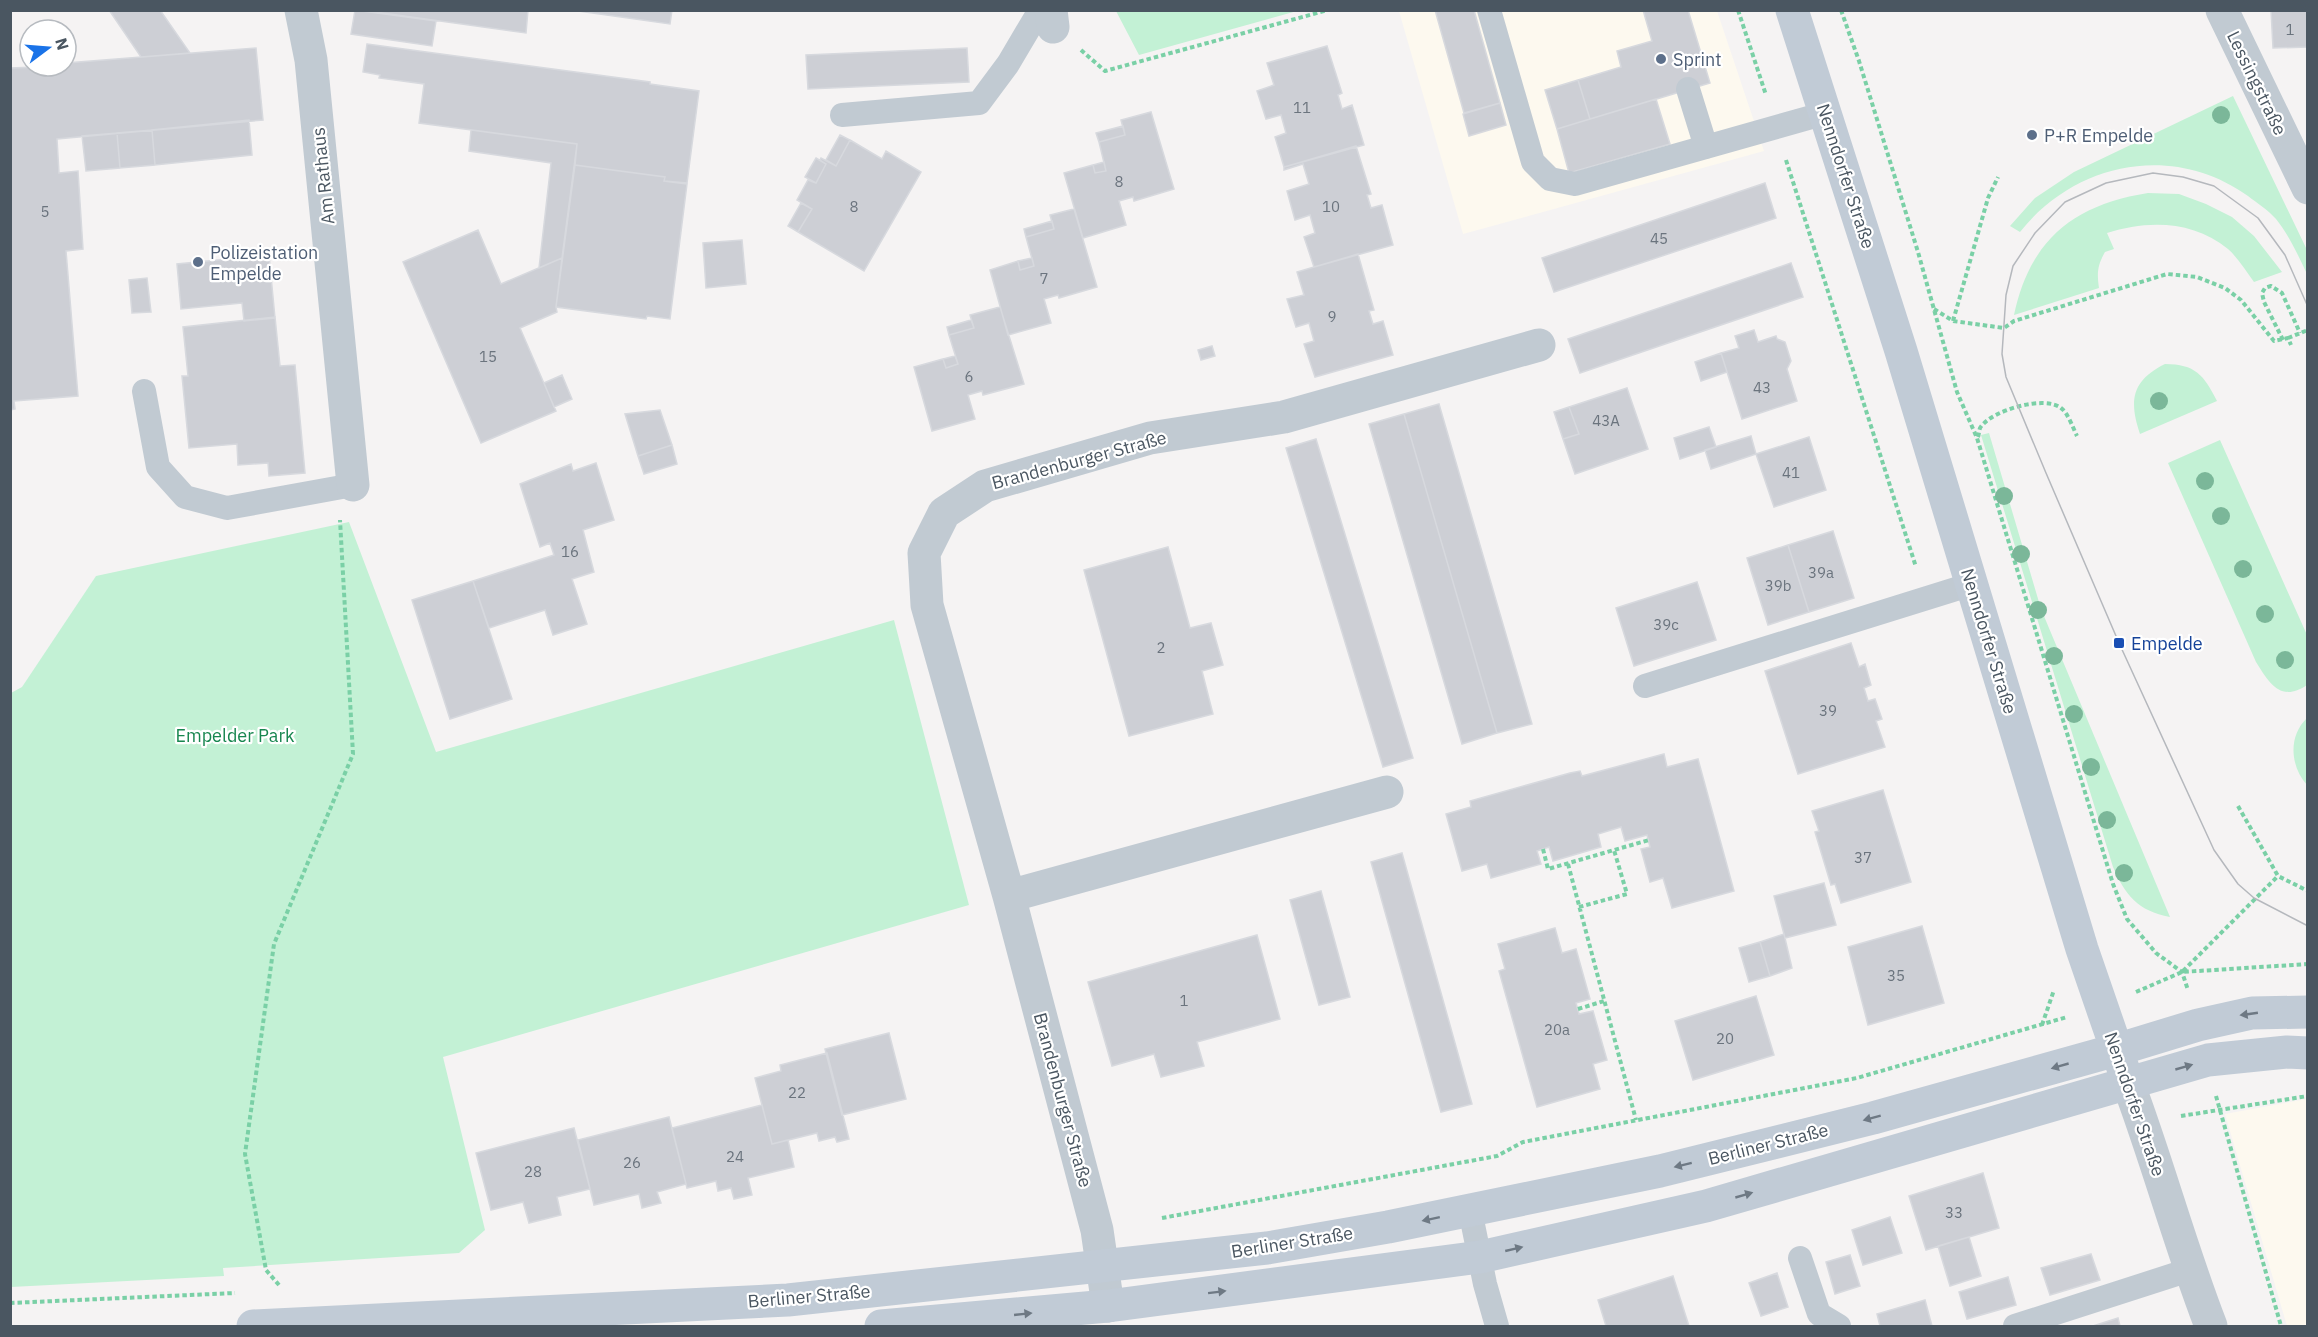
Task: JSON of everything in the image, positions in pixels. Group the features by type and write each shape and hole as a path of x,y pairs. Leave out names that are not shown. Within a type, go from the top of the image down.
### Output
{"street":[{"name":"Am Rathaus","path":"301,10 312,60 353,485"},
{"name":"Nenndorfer Straße","path":"1792,10 1972,584 2082,949 2211,1326"},
{"name":"Lessingstraße","path":"2222,10 2307,188"},
{"name":"Brandenburger Straße","path":"1108,1306 1097,1230 1009,896 927,605 924,553 944,513 985,486 1150,438 1284,417 1539,345"},
{"path":"1009,896 1386,792"},
{"name":"Berliner Straße","path":"268,1326 558,1319 788,1300 1267,1248 1388,1227 1660,1171 1873,1118 2198,1025 2252,1013 2307,1012"},
{"path":"881,1326 992,1322 1480,1257 1706,1206 2208,1060 2287,1052 2307,1053"}],"lane":[{"path":"1489,10 1533,162 1550,179 1575,184 1826,113"},
{"path":"842,115 979,103 1048,16"},
{"path":"1688,89 1706,147"},
{"path":"144,391 158,468 185,497 227,507 353,485"},
{"path":"1645,686 1972,584"},
{"path":"1470,1210 1497,1326"},
{"path":"1800,1258 1819,1314 1839,1326"},
{"path":"2015,1326 2190,1270"},
{"path":"988,1279 992,1322"}],"path":[{"path":"1048,16 1106,71 1328,10"},
{"path":"1841,10 1901,196 1957,392 1977,438 2127,919 2157,953 2182,972 2307,964"},
{"path":"1953,321 1988,198 1998,177"},
{"path":"1933,309 1953,321 2004,328 2014,321 2167,274 2197,277 2225,288 2241,300 2274,341 2283,340 2307,330"},
{"path":"2283,340 2264,302 2262,293 2265,288 2271,286 2282,293 2300,333"},
{"path":"2288,338 2291,345"},
{"path":"1977,438 1981,427 1998,414 2032,403 2051,402 2063,409 2077,436"},
{"path":"268,1326 283,1291 266,1270 244,1154 274,944 353,754 340,512 353,485"},
{"path":"2238,806 2278,876 2307,891"},
{"path":"1543,849 1548,869 1649,840"},
{"path":"1579,907 1627,894 1614,850"},
{"path":"1568,864 1636,1120"},
{"path":"2182,972 2278,876"},
{"path":"1578,1009 1604,1001"},
{"path":"1156,1219 1497,1156 1523,1142 1857,1077 2042,1024"},
{"path":"2143,1122 2307,1096"},
{"path":"2219,1111 2281,1326"},
{"path":"10,1303 236,1293"}],"shaded area":[{"path":"1399,11 1717,11 1764,151 1463,234"},
{"path":"2307,1099 2307,1326 2287,1326 2225,1114"}],"green space":[{"path":"1116,11 1297,11 1139,55"},
{"path":"2233,96 2307,250 2307,274 2293,245 2270,213 2248,196 2219,179 2188,169 2157,165 2126,168 2097,176 2068,189 2043,208 2020,232 2010,226 2035,198 2074,172"},
{"path":"2148,193 2179,194 2232,217 2254,236 2282,272 2254,282 2239,260 2228,249 2200,232 2169,225 2138,226 2107,233 2114,249 2105,252 2100,262 2099,288 2014,315 2021,289 2031,266 2059,230 2077,217 2098,207"},
{"path":"2165,364 2184,366 2197,373 2208,384 2217,401 2140,434 2134,412 2136,393 2145,377"},
{"path":"1989,433 2041,609 2170,917 2149,911 2134,900 2122,886 2113,867 1981,435"},
{"path":"2220,440 2307,635 2307,685 2298,690 2290,692 2277,688 2256,662 2168,463"},
{"name":"Empelder Park","path":"349,522 436,752 894,620 969,905 443,1057 485,1230 459,1253 223,1268 224,1276 11,1287 11,693 22,687 96,576"},
{"path":"2307,718 2307,785 2297,769 2294,742 2301,725"}],"building":[{"path":"109,10 160,10 190,53 141,57"},
{"path":"355,10 436,21 432,46 351,34"},
{"path":"361,10 528,10 526,33"},
{"path":"571,10 672,10 670,24"},
{"path":"1435,10 1474,10 1500,103 1464,113"},
{"name":"Sprint","path":"1643,10 1688,10 1710,83 1590,119 1578,80 1621,67 1617,51 1652,41"},
{"path":"2271,10 2308,10 2308,47 2273,48"},
{"path":"367,44 650,82 650,84 699,91 687,183 664,181 665,177 575,165 577,144 419,123 424,84 379,78 380,75 363,72"},
{"path":"1327,46 1342,93 1338,95 1342,109 1352,105 1364,145 1284,167 1275,137 1286,133 1281,115 1266,119 1257,91 1274,85 1267,63"},
{"path":"256,48 263,120 57,139 59,173 78,171 83,249 66,251 78,396 14,401 15,409 10,410 10,68 18,68 18,78 78,78 78,62"},
{"path":"967,48 969,82 808,89 806,55"},
{"path":"1578,80 1590,119 1557,129 1545,90"},
{"path":"1656,99 1670,144 1569,173 1557,129"},
{"path":"1500,103 1506,125 1469,136 1463,114"},
{"path":"1151,112 1174,189 1134,201 1133,197 1119,201 1126,225 1083,238 1064,173 1093,165 1095,173 1106,171 1099,142 1125,135 1121,120"},
{"path":"249,120 252,155 155,165 152,130"},
{"path":"1123,126 1125,135 1099,142 1096,133"},
{"path":"152,130 155,165 120,168 117,133"},
{"path":"471,130 577,144 562,258 539,268 551,163 469,151"},
{"path":"117,133 120,168 86,171 82,136"},
{"path":"840,135 850,140 836,166 826,160"},
{"path":"850,140 882,159 886,151 921,172 864,271 798,232 812,209 797,200 808,180 816,183 826,164 820,160 821,158 836,166"},
{"path":"1356,146 1371,194 1367,195 1371,208 1382,205 1393,245 1314,267 1304,237 1315,233 1310,215 1295,220 1287,191 1309,184 1303,164 1284,170 1284,167"},
{"path":"816,158 826,164 816,183 805,177"},
{"path":"1104,162 1106,171 1095,173 1093,165"},
{"path":"575,165 665,177 664,181 687,184 670,319 647,316 646,319 556,307"},
{"path":"1765,183 1776,218 1554,292 1542,258"},
{"path":"801,203 812,209 798,232 788,226"},
{"path":"1074,209 1097,287 1059,298 1058,295 1044,299 1051,323 1008,335 990,270 1018,261 1020,270 1034,266 1026,237 1054,229 1050,215"},
{"path":"1052,221 1054,229 1026,237 1024,229"},
{"path":"478,230 501,284 562,258 557,312 520,328 556,411 481,443 403,262"},
{"path":"742,240 746,284 706,288 703,243"},
{"path":"1358,254 1374,310 1369,311 1373,324 1383,321 1393,355 1315,377 1304,344 1314,341 1309,323 1296,327 1287,299 1304,295 1297,272"},
{"path":"269,255 275,318 244,321 242,303 181,309 177,264"},
{"path":"1032,258 1034,266 1020,270 1018,261"},
{"path":"1791,263 1803,297 1580,373 1568,339"},
{"path":"147,278 151,312 132,313 129,280"},
{"path":"1000,307 1024,384 983,395 982,391 968,395 975,419 932,431 914,367 943,359 946,368 958,364 949,335 974,328 970,315"},
{"path":"275,317 280,366 295,365 305,473 269,476 268,463 238,465 237,444 189,448 182,376 188,376 183,327"},
{"path":"971,320 974,328 949,335 947,327"},
{"path":"1754,330 1758,342 1776,336 1777,339 1785,342 1791,361 1787,369 1797,401 1742,419 1721,353 1739,348 1735,336"},
{"path":"1212,346 1215,356 1201,360 1198,350"},
{"path":"1721,353 1727,372 1701,381 1695,362"},
{"path":"955,356 958,364 946,368 943,359"},
{"path":"562,375 572,399 554,407 544,383"},
{"path":"1627,388 1648,449 1575,474 1563,439 1579,434 1569,407"},
{"path":"1439,404 1532,724 1497,733 1404,414"},
{"path":"1569,407 1579,434 1563,439 1554,412"},
{"path":"660,410 672,445 638,456 625,414"},
{"path":"1404,414 1497,733 1462,744 1369,424"},
{"path":"1709,427 1716,447 1680,459 1674,438"},
{"path":"1751,436 1756,454 1711,469 1705,450"},
{"path":"1809,437 1826,490 1774,507 1756,454"},
{"path":"1316,439 1413,758 1383,767 1286,448"},
{"path":"672,445 677,464 644,474 638,456"},
{"path":"596,463 614,520 583,530 594,572 572,579 587,624 553,635 545,610 489,628 473,581 554,555 550,543 540,547 520,484 571,464 573,471"},
{"path":"1833,531 1854,598 1809,612 1788,545"},
{"path":"1788,545 1809,612 1768,625 1747,558"},
{"path":"1168,547 1190,628 1211,623 1223,665 1202,671 1213,714 1129,736 1084,570"},
{"path":"473,581 512,699 450,719 412,600"},
{"path":"1697,582 1716,640 1634,666 1616,608"},
{"path":"1851,643 1859,667 1865,664 1871,685 1864,688 1868,701 1875,699 1882,719 1876,721 1885,747 1798,774 1765,671"},
{"path":"1664,754 1667,767 1698,759 1734,891 1672,908 1663,878 1650,882 1641,849 1650,847 1647,835 1625,841 1621,827 1598,834 1601,847 1553,861 1549,847 1537,851 1541,864 1491,878 1487,864 1462,871 1446,814 1471,807 1470,801 1570,773 1580,771 1582,776"},
{"path":"1883,790 1911,882 1841,903 1835,884 1831,885 1815,832 1819,831 1812,811"},
{"path":"1402,853 1472,1104 1441,1112 1371,862"},
{"path":"1824,883 1836,925 1785,938 1774,896"},
{"path":"1321,891 1350,997 1319,1005 1290,900"},
{"path":"1922,926 1944,1003 1868,1025 1848,947"},
{"path":"1555,928 1562,953 1576,949 1590,999 1576,1003 1579,1014 1593,1011 1607,1060 1593,1064 1600,1089 1537,1107 1499,971 1505,969 1498,944"},
{"path":"1784,934 1792,968 1770,976 1760,942"},
{"path":"1257,935 1280,1019 1197,1042 1204,1066 1161,1077 1154,1054 1112,1066 1088,982"},
{"path":"1760,942 1770,976 1749,982 1739,948"},
{"path":"1756,996 1774,1055 1693,1080 1675,1021"},
{"path":"889,1033 906,1099 842,1115 825,1049"},
{"path":"827,1053 849,1139 837,1142 835,1137 819,1141 817,1133 772,1144 755,1078 781,1071 780,1065"},
{"path":"762,1105 772,1144 788,1140 794,1167 748,1178 752,1195 734,1199 731,1188 718,1191 716,1181 687,1188 672,1128"},
{"path":"669,1117 686,1184 657,1192 661,1203 642,1208 639,1194 594,1205 578,1140"},
{"path":"574,1128 590,1189 557,1197 561,1215 529,1223 523,1202 491,1210 476,1153"},
{"path":"1983,1173 1999,1228 1926,1250 1909,1196"},
{"path":"1890,1217 1902,1253 1863,1265 1852,1230"},
{"path":"1969,1237 1981,1276 1950,1286 1938,1246"},
{"path":"2091,1254 2100,1280 2050,1295 2041,1268"},
{"path":"1850,1255 1860,1286 1835,1294 1826,1262"},
{"path":"1777,1273 1788,1307 1761,1316 1749,1283"},
{"path":"1673,1276 1689,1326 1606,1326 1598,1300"},
{"path":"2008,1277 2016,1305 1967,1319 1959,1292"},
{"path":"1925,1300 1932,1326 1880,1326 1877,1314"},
{"path":"2118,1318 2120,1326 2093,1326"}],"tram line":[{"path":"2308,307 2285,255 2258,218 2214,186 2183,177 2153,173 2106,183 2065,202 2035,233 2013,266 2006,295 2002,354 2006,377 2046,473 2119,643 2214,850 2238,884 2254,898 2308,926"}],"place":[{"name":"Sprint","path":"1661,59"},
{"name":"P+R Empelde","path":"2032,135"},
{"name":"Polizeistation Empelde","path":"198,262"},
{"name":"Empelde","path":"2119,643"}]}
